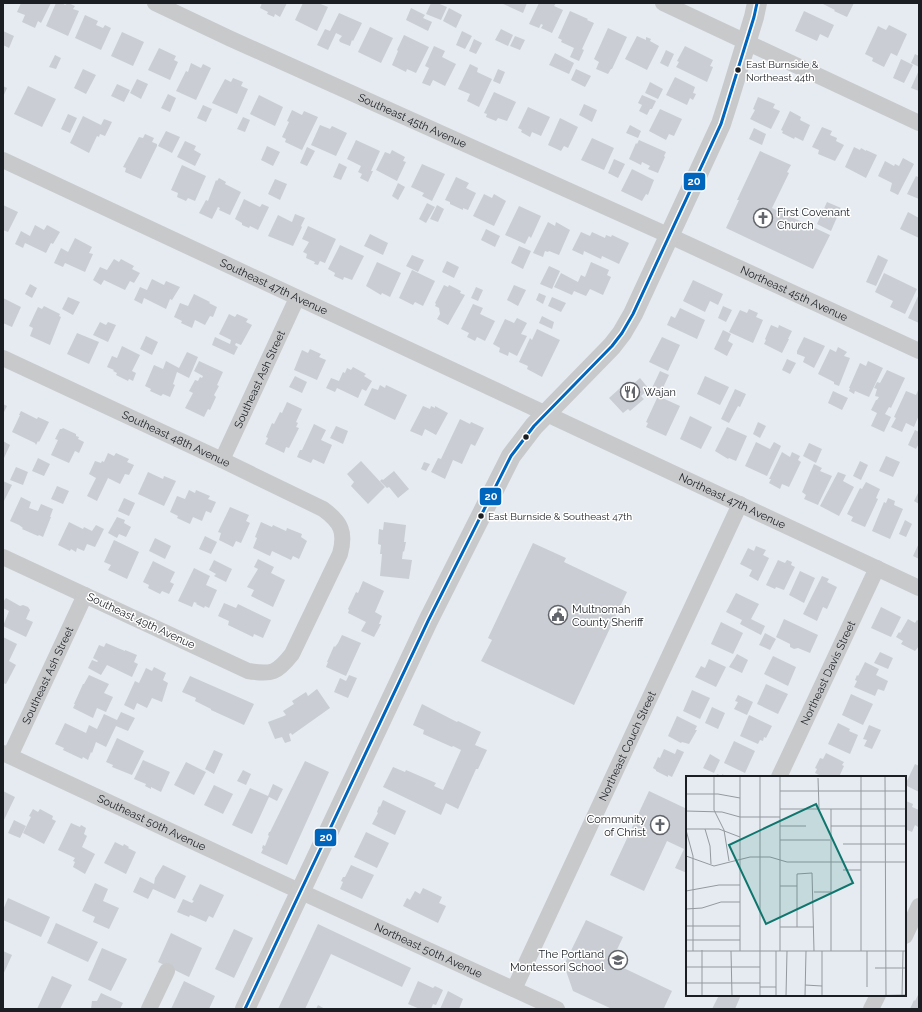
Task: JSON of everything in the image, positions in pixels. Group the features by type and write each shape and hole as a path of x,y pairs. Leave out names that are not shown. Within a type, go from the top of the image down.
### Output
{"main road":[{"path":"245,1009 428,621 502,473 520,442 545,414 609,350 622,333 633,314 721,124 757,3"}],"street":[{"name":"Southeast 45th Avenue","path":"156,3 238,42 670,236"},
{"path":"663,3 919,123"},
{"name":"Southeast 47th Avenue","path":"3,160 545,414"},
{"name":"Northeast 45th Avenue","path":"670,236 919,352"},
{"name":"Southeast Ash Street","path":"222,460 297,298"},
{"name":"Southeast 48th Avenue","path":"3,358 222,460 323,509 335,518 341,530 343,542 340,554 292,654 281,668"},
{"name":"Northeast 47th Avenue","path":"545,414 919,588"},
{"name":"Northeast Couch Street","path":"514,989 740,504"},
{"name":"Southeast 49th Avenue","path":"3,557 248,672 261,674 273,672 281,668"},
{"name":"Northeast Davis Street","path":"779,776 877,568"},
{"name":"Southeast Ash Street","path":"7,754 85,595"},
{"name":"Southeast 50th Avenue","path":"7,754 300,891"},
{"name":"Northeast 50th Avenue","path":"300,891 557,1009"},
{"path":"906,934 919,906"},
{"path":"149,1009 167,971"},
{"path":"871,1009 878,996"}],"building":[{"path":"21,3 51,3 41,23 38,21 35,28 22,22 25,15 17,12"},
{"path":"56,3 62,3 65,5 68,3 75,6 73,9 79,11 68,36 46,26"},
{"path":"262,3 287,3 280,17 275,14 274,17 267,14 268,12 260,8"},
{"path":"303,3 318,3 328,7 317,31 295,20"},
{"path":"431,3 437,3 447,7 441,20 426,14"},
{"path":"501,3 527,3 523,13"},
{"path":"539,3 556,3 554,6 563,10 552,33 541,28 543,25 541,24 539,28 529,24"},
{"path":"854,3 847,17 834,11 835,10 823,4"},
{"path":"411,8 425,15 423,18 432,22 428,31 406,20"},
{"path":"449,8 462,15 456,28 443,21"},
{"path":"570,11 594,23 582,49 584,50 579,61 570,57 574,48 561,42 562,40 558,38"},
{"path":"804,11 834,25 828,38 820,34 817,41 795,31"},
{"path":"339,13 362,23 350,46 340,42 339,40 342,36 336,33 328,50 317,45 325,29 330,31"},
{"path":"85,15 98,21 96,25 103,28 105,25 111,28 101,50 75,38"},
{"path":"889,25 907,34 897,56 891,53 884,67 872,61 873,58 865,54 878,26 886,30"},
{"path":"370,27 393,38 381,63 358,52"},
{"path":"608,28 627,37 612,69 608,74 596,69 599,62 594,59"},
{"path":"501,29 513,35 508,46 495,40"},
{"path":"3,31 14,36 9,48 3,45"},
{"path":"462,31 472,36 465,49 456,45"},
{"path":"122,32 144,42 133,66 111,56"},
{"path":"404,35 429,47 416,73 407,69 406,72 392,65"},
{"path":"515,36 525,40 520,50 510,46"},
{"path":"637,36 646,40 646,37 651,39 650,41 659,46 647,70 625,59"},
{"path":"474,39 482,43 476,54 469,51"},
{"path":"434,46 445,51 442,57 456,64 445,86 433,80 430,86 422,83 429,68 425,66"},
{"path":"685,46 713,60 710,66 713,67 707,82 676,67 679,62 677,61"},
{"path":"159,48 176,56 174,60 178,62 170,80 148,70"},
{"path":"666,50 674,54 668,67 660,63"},
{"path":"555,53 574,63 569,74 549,65"},
{"path":"915,54 919,56 919,67 911,63"},
{"path":"55,55 61,58 56,69 49,67"},
{"path":"901,59 913,65 904,83 893,78"},
{"path":"191,63 201,68 203,64 211,68 196,100 176,91 186,71 188,72"},
{"path":"470,64 478,68 477,72 492,79 479,107 467,101 470,94 458,89"},
{"path":"83,69 96,75 86,94 74,88"},
{"path":"498,69 505,72 500,84 493,81"},
{"path":"576,69 591,76 585,87 571,80"},
{"path":"919,70 919,91 911,88"},
{"path":"675,77 695,87 693,93 696,94 693,100 690,98 687,105 666,95"},
{"path":"233,78 243,82 241,86 248,89 237,114 212,103 225,79 231,82"},
{"path":"137,79 148,84 141,99 130,93"},
{"path":"650,82 663,89 658,99 645,93"},
{"path":"117,84 130,90 124,102 111,96"},
{"path":"3,86 7,88 3,97"},
{"path":"28,86 56,99 42,127 14,114"},
{"path":"494,92 516,102 507,121 498,118 496,121 486,117 487,114 484,113"},
{"path":"168,94 176,98 170,112 161,108"},
{"path":"259,95 283,107 275,126 250,114"},
{"path":"642,95 656,101 647,115 639,111 642,105 638,103"},
{"path":"758,97 775,104 773,108 780,111 771,129 750,119 755,110 753,109"},
{"path":"584,104 597,110 592,122 579,115"},
{"path":"203,105 212,109 206,122 197,118"},
{"path":"528,107 550,117 541,136 532,132 530,137 521,132 522,130 518,128"},
{"path":"660,109 682,119 674,136 669,134 666,140 649,131"},
{"path":"292,110 302,115 304,111 318,117 302,150 285,142 286,139 282,137 289,122 287,121"},
{"path":"790,111 801,117 800,120 810,125 803,141 795,137 794,139 782,133 783,131 781,130"},
{"path":"68,114 77,118 70,133 61,129"},
{"path":"83,116 101,125 104,119 112,122 105,136 100,134 99,137 97,136 89,153 70,143"},
{"path":"243,117 250,120 245,132 237,129"},
{"path":"560,118 578,127 568,148 564,146 561,151 548,145"},
{"path":"320,125 330,129 332,126 347,133 336,156 311,145"},
{"path":"630,125 641,131 638,138 626,133"},
{"path":"822,127 832,131 830,135 837,138 836,141 844,145 835,161 818,154 819,150 812,147"},
{"path":"754,128 766,134 762,145 749,139"},
{"path":"166,131 180,137 172,153 158,146"},
{"path":"145,134 154,138 152,142 157,144 157,146 141,179 125,172 126,168 123,167 139,137 143,138"},
{"path":"592,138 614,148 604,170 581,160"},
{"path":"356,140 380,151 368,182 360,178 362,174 358,172 361,166 347,159"},
{"path":"639,140 666,152 658,173 648,169 650,166 642,162 641,165 629,159 636,143 637,144"},
{"path":"185,141 196,146 194,150 201,154 195,166 177,157"},
{"path":"267,146 280,152 273,166 261,160"},
{"path":"307,147 315,151 307,166 300,163"},
{"path":"854,147 860,150 861,148 877,155 866,178 845,167"},
{"path":"392,150 405,157 403,161 406,162 397,181 376,170 385,152 390,154"},
{"name":"First Covenant Church","path":"760,151 791,165 787,172 789,173 772,208 830,235 813,269 726,228 739,200 737,200"},
{"path":"903,158 914,164 898,195 890,191 892,183 878,176 885,161 894,166 895,164 899,166"},
{"path":"614,159 625,164 618,178 608,173"},
{"path":"339,163 347,167 341,180 333,177"},
{"path":"422,164 445,174 432,201 422,196 424,193 411,187"},
{"path":"182,165 206,176 195,201 188,198 186,201 177,197 178,193 171,190"},
{"path":"632,169 654,180 648,195 646,194 642,201 621,191"},
{"path":"919,174 919,199 907,194 916,176 918,177"},
{"path":"456,177 469,183 466,188 476,193 468,210 463,208 463,210 445,200"},
{"path":"219,178 226,182 225,184 241,192 230,215 219,210 220,208 218,207 212,219 199,213 206,200 208,201 216,180 217,181"},
{"path":"275,179 287,184 280,200 268,194"},
{"path":"398,183 405,187 398,200 392,196"},
{"path":"484,194 492,198 494,194 506,201 494,226 473,216"},
{"path":"244,199 260,207 262,204 269,207 258,230 250,226 249,228 242,225 242,223 235,219"},
{"path":"827,202 841,208 831,231 817,224"},
{"path":"427,203 435,207 426,223 419,219"},
{"path":"3,205 18,212 8,232 3,230"},
{"path":"437,205 444,209 438,222 430,219"},
{"path":"519,206 541,216 531,238 529,236 525,244 505,235"},
{"path":"908,212 919,218 919,238 900,229"},
{"path":"295,214 305,218 293,246 268,236 278,215 292,222"},
{"path":"548,222 555,226 556,222 570,230 559,255 545,251 543,257 533,253"},
{"path":"35,225 44,230 47,225 60,232 53,244 51,243 46,253 25,243 23,248 15,244 21,231 30,236"},
{"path":"308,226 336,239 325,263 320,261 318,265 314,264 315,262 306,258 307,254 303,252 309,242 302,239"},
{"path":"486,229 500,236 495,247 481,240"},
{"path":"581,232 590,236 592,232 605,238 606,235 611,237 612,235 629,243 619,264 602,256 601,259 584,251 583,255 572,250"},
{"path":"370,234 388,243 383,255 364,246"},
{"path":"75,238 92,247 89,253 93,254 85,272 65,263 63,267 54,263 61,248 68,252"},
{"path":"340,245 364,256 352,280 344,277 343,280 334,276 335,273 328,269"},
{"path":"519,246 531,251 523,269 511,263"},
{"path":"412,255 424,260 418,272 406,266"},
{"path":"878,255 888,260 876,286 866,282"},
{"path":"114,259 119,262 121,259 134,266 132,269 140,273 134,283 130,281 125,290 104,280 101,285 93,280 100,267 107,270"},
{"path":"447,261 459,267 454,278 442,272"},
{"path":"377,262 401,273 390,297 382,293 381,295 366,286"},
{"path":"591,262 609,270 607,275 611,277 603,295 590,289 586,296 574,291 572,295 554,287 561,273 578,282 581,275 585,277"},
{"path":"549,266 560,271 552,289 540,284"},
{"path":"412,270 435,281 423,306 415,302 413,305 399,298"},
{"path":"884,273 917,289 905,314 890,307 893,301 875,292"},
{"path":"152,279 164,285 166,281 180,287 172,300 170,299 166,309 144,298 142,304 134,300 140,287 147,290"},
{"path":"693,280 723,294 718,305 710,301 705,312 683,301"},
{"path":"30,284 37,288 32,298 25,294"},
{"path":"444,285 448,287 449,285 461,291 460,293 465,295 448,325 437,319 440,314 439,308 435,306"},
{"path":"514,285 526,290 518,306 507,300"},
{"path":"476,287 483,290 478,301 471,298"},
{"path":"539,293 546,296 543,304 536,300"},
{"path":"194,294 217,307 213,317 210,316 205,325 195,320 192,328 181,323 182,321 174,317 180,303 188,306"},
{"path":"919,294 919,323 908,318"},
{"path":"68,297 80,302 73,315 62,309"},
{"path":"552,297 566,303 561,312 548,306"},
{"path":"3,298 21,307 12,327 3,323"},
{"path":"473,304 483,308 480,314 495,321 485,341 477,337 475,341 467,337 469,333 461,329"},
{"path":"44,306 60,314 59,316 61,317 50,345 30,336 33,328 29,326 38,307 42,309"},
{"path":"723,306 732,310 726,322 718,318"},
{"path":"680,308 705,320 697,339 667,325 671,316 675,318"},
{"path":"749,309 758,313 756,317 763,320 753,343 729,332 740,310 747,313"},
{"path":"229,314 235,317 237,314 248,319 246,322 252,325 241,345 236,343 235,345 238,347 234,355 212,345 215,337 230,344 231,340 219,334"},
{"path":"542,316 554,322 552,329 539,323"},
{"path":"517,318 527,323 521,334 527,336 517,356 509,352 508,356 499,352 500,348 493,344 505,319 514,323"},
{"path":"100,322 106,325 108,322 116,325 108,342 93,335"},
{"path":"771,325 778,328 779,325 792,331 782,353 764,344"},
{"path":"537,329 560,340 542,377 527,369 528,366 519,362 530,338 532,340"},
{"path":"723,330 731,334 728,341 733,344 727,356 714,349"},
{"path":"77,333 99,342 89,364 67,354"},
{"path":"146,336 158,342 152,355 140,349"},
{"path":"662,337 680,345 668,371 649,362"},
{"path":"804,337 825,346 814,368 803,362 805,357 797,354"},
{"path":"122,346 140,355 132,371 136,373 133,381 129,379 128,381 116,375 117,373 113,371 114,370 107,367 112,356 117,358"},
{"path":"838,347 847,352 844,356 850,358 839,386 818,374 830,349 836,352"},
{"path":"310,349 321,354 319,357 326,360 317,380 294,370 302,350 308,353"},
{"path":"187,352 198,357 189,378 177,372 173,384 175,385 170,397 163,394 161,396 150,391 151,389 145,386 154,365 163,369 166,361 179,368"},
{"path":"787,359 796,363 790,374 782,370"},
{"path":"199,361 223,372 217,385 219,386 214,395 216,397 210,410 208,409 204,417 185,408 193,393 189,391 195,380 198,381 200,377 202,378 203,376 194,371"},
{"path":"868,361 883,368 869,397 855,391 854,394 849,391 860,363 866,366"},
{"path":"353,367 366,374 364,376 372,381 366,391 362,389 358,398 337,388 335,392 326,388 331,378 339,381 343,372 345,373 347,368 351,370"},
{"path":"887,370 905,378 891,408 889,407 885,414 891,417 884,432 871,426 877,413 871,410 879,397 875,396 877,389 874,388 877,382 880,383"},
{"path":"660,371 669,375 661,392 652,388"},
{"path":"295,376 307,382 302,393 289,387"},
{"path":"705,376 729,387 720,405 697,394"},
{"name":"Wajan","path":"640,378 649,389 641,396 644,399 630,411 628,409 623,413 609,398 628,381 632,385"},
{"path":"380,385 385,388 386,385 407,395 395,420 364,405 372,388 378,390"},
{"path":"919,388 919,415 914,427 906,423 902,432 891,427 906,391 916,395"},
{"path":"735,389 746,394 740,407 738,406 729,423 721,419"},
{"path":"833,391 848,398 842,410 828,403"},
{"path":"658,396 680,406 666,436 646,427 648,423 646,422"},
{"path":"287,402 302,409 296,422 298,423 296,427 299,428 289,448 286,447 284,453 265,444 268,438 266,437 272,423 274,424 280,412 282,413"},
{"path":"3,404 7,406 3,414"},
{"path":"423,406 430,409 431,406 435,408 435,406 448,413 436,435 425,429 422,436 410,431"},
{"path":"21,411 37,419 38,417 49,422 36,445 35,443 12,432"},
{"path":"690,416 712,427 701,449 680,439"},
{"path":"460,419 484,428 475,446 471,444 462,464 453,460 445,479 431,472 438,458 441,459"},
{"path":"758,422 766,426 760,438 753,434"},
{"path":"314,424 326,430 321,440 332,445 324,464 313,459 311,463 297,457 300,450 302,450"},
{"path":"336,426 348,431 343,444 330,438"},
{"path":"727,427 747,436 736,461 729,458 728,459 715,451"},
{"path":"63,428 76,434 76,436 79,437 78,439 84,442 79,453 75,451 69,463 51,455 58,440 55,439 60,429"},
{"path":"915,430 919,432 919,443 916,449 908,445"},
{"path":"3,441 10,445 4,458 3,457"},
{"path":"756,442 770,449 774,442 781,446 767,476 745,466"},
{"path":"809,443 822,449 816,463 803,456"},
{"path":"782,452 790,457 792,452 800,456 798,460 801,462 789,487 782,484 780,489 769,483 771,479 769,479"},
{"path":"108,453 114,456 116,453 129,459 127,462 134,465 129,475 125,474 120,484 108,478 97,501 87,496 96,478 89,474 95,461 101,463 102,461 104,462"},
{"path":"886,456 900,462 893,477 879,471"},
{"path":"38,458 50,464 44,476 32,471"},
{"path":"361,461 385,487 368,504 351,486 354,482 347,474"},
{"path":"860,461 868,465 861,480 853,476"},
{"path":"424,462 430,464 426,471 421,469"},
{"path":"814,464 822,468 820,471 832,476 818,505 804,499 806,495 802,492"},
{"path":"16,467 28,472 23,485 10,480"},
{"path":"394,471 409,489 398,498 389,487 387,488 380,481"},
{"path":"148,472 163,479 164,476 176,481 164,506 138,494"},
{"path":"838,472 846,475 843,481 854,487 839,516 820,506"},
{"path":"3,481 12,485 3,503"},
{"path":"866,482 880,489 876,498 878,499 865,527 851,521 853,517 847,514 860,488 862,489"},
{"path":"57,486 69,491 63,504 51,499"},
{"path":"189,490 195,493 196,490 210,496 208,499 216,502 211,513 206,511 202,521 193,517 190,524 177,518 178,516 170,512 177,496 185,499"},
{"path":"919,491 919,504 914,501"},
{"path":"21,497 31,502 29,508 38,511 41,504 53,509 43,537 22,529 23,528 19,525 10,521"},
{"path":"124,498 135,503 129,516 118,511"},
{"path":"888,498 895,501 894,505 903,509 890,539 872,531 884,502 886,503"},
{"path":"230,507 249,515 246,521 250,523 241,543 236,541 233,547 219,540 221,533 218,532"},
{"path":"117,517 125,520 124,523 131,527 126,537 119,534 117,538 108,533"},
{"path":"905,520 912,524 906,537 899,534"},
{"path":"69,522 83,529 84,527 92,531 96,525 104,529 95,547 87,544 84,551 77,548 76,552 71,549 70,551 58,545"},
{"path":"261,522 272,527 273,525 286,531 287,528 302,534 301,537 307,541 299,559 293,556 291,560 272,551 270,556 253,548 257,538 255,537"},
{"path":"384,522 406,525 404,542 406,542 402,559 412,560 409,579 380,576 382,554 380,554 381,545 378,544 379,529 383,530"},
{"path":"205,536 217,542 211,554 199,549"},
{"path":"155,538 171,546 165,559 149,551"},
{"path":"114,540 139,552 127,579 108,570 111,565 104,562"},
{"name":"Multnomah County Sheriff","path":"533,543 566,558 564,562 627,592 574,705 481,661 492,640 488,638"},
{"path":"919,543 919,559 913,556"},
{"path":"756,546 766,550 763,555 769,558 758,581 749,576 752,570 740,564 748,548 754,551"},
{"path":"258,559 274,567 271,573 285,580 273,607 251,596 254,590 247,587 258,569 254,567"},
{"path":"214,560 232,569 226,582 214,576 216,574 209,570"},
{"path":"778,560 785,563 787,560 792,562 791,565 795,567 784,590 776,587 775,589 766,585"},
{"path":"153,561 175,572 170,582 174,584 169,594 162,591 160,594 148,588 149,585 143,582"},
{"path":"194,568 210,576 206,585 217,590 209,608 205,606 204,608 194,602 192,607 178,601"},
{"path":"800,571 815,578 804,603 789,595"},
{"path":"822,576 829,579 827,582 837,587 827,609 823,607 817,621 803,614"},
{"path":"363,581 384,591 375,612 382,616 379,624 381,624 374,637 361,631 366,622 348,613 348,609 356,592 358,593"},
{"path":"736,593 759,604 751,619 765,626 761,635 740,624 742,620 726,612"},
{"path":"6,598 20,606 23,605 28,607 30,610 26,619 33,622 26,637 3,626 9,611 3,608 3,602"},
{"path":"224,603 236,608 238,604 271,620 263,638 254,634 253,637 228,625 229,621 218,616"},
{"path":"881,607 901,617 891,637 871,628"},
{"path":"784,619 818,635 810,653 798,648 794,649 790,647 790,644 776,637"},
{"path":"908,619 915,623 917,620 919,621 919,646 915,651 901,644 903,641 896,637"},
{"path":"721,622 743,633 733,654 711,644"},
{"path":"765,633 776,639 770,650 759,645"},
{"path":"342,635 361,643 346,676 326,667 334,646 335,647 338,643"},
{"path":"3,637 17,644 9,661 16,665 6,684 3,683"},
{"path":"106,643 137,655 134,662 138,664 132,677 107,665 101,675 88,668 92,660 98,661 93,658 99,645 104,647"},
{"path":"880,652 893,658 888,669 874,663"},
{"path":"737,654 748,660 742,673 729,667"},
{"path":"773,656 796,667 788,686 764,674"},
{"path":"709,659 726,667 716,687 695,677 701,666 705,668"},
{"path":"865,662 879,669 876,675 888,681 884,691 878,689 875,696 854,687 857,681 855,680 857,675 858,676"},
{"path":"154,667 166,673 163,680 168,683 162,702 152,698 147,708 137,703 134,710 124,705 135,681 139,683 146,668 152,671"},
{"path":"89,675 109,684 104,693 113,697 106,712 97,708 93,718 73,708 83,684"},
{"path":"349,675 357,678 348,698 334,692 340,678 346,681"},
{"path":"190,676 254,704 244,725 211,710 195,701 196,698 182,692"},
{"path":"766,684 788,694 778,714 757,704"},
{"path":"317,689 330,708 292,735 291,733 289,734 291,741 285,743 282,737 275,739 268,722 286,715 283,711 294,704 292,701 306,692 308,696"},
{"path":"692,690 710,698 700,719 683,711"},
{"path":"851,694 873,704 863,725 842,715"},
{"path":"738,695 753,702 747,715 734,709 738,702 735,701"},
{"path":"422,704 457,722 458,721 481,732 475,745 487,750 478,769 476,769 458,809 446,803 441,815 383,787 393,767 405,772 406,770 436,783 434,786 443,790 461,750 423,734 424,730 413,725"},
{"path":"712,707 725,713 718,729 705,723"},
{"path":"121,712 135,718 128,731 116,726 106,747 96,742 88,760 83,757 82,759 63,750 64,748 55,744 65,723 86,733 89,725 97,729 104,714 117,720"},
{"path":"749,715 772,726 766,738 764,737 763,741 760,740 758,744 740,736"},
{"path":"677,716 697,726 695,730 697,730 689,744 681,743 668,736"},
{"path":"838,723 850,729 849,731 858,735 850,754 828,744"},
{"path":"869,725 881,730 872,749 864,746 867,740 863,739"},
{"path":"117,738 144,751 132,775 112,767 113,765 106,762"},
{"path":"734,741 755,751 745,773 724,763"},
{"path":"664,749 675,754 677,749 684,752 672,777 668,775 668,777 653,768"},
{"path":"214,750 223,754 214,774 205,769"},
{"path":"826,753 844,762 842,765 844,766 839,776 821,776 815,773 817,769 815,768 820,758 823,759"},
{"path":"710,754 720,760 714,773 703,768"},
{"path":"143,760 170,772 161,792 151,787 151,789 145,786 146,784 134,779"},
{"path":"305,761 329,772 287,865 261,853 263,845 265,846 269,836 269,832"},
{"path":"186,762 206,772 194,795 174,785"},
{"path":"915,764 919,766 919,792 906,786"},
{"path":"243,770 251,774 246,785 237,781"},
{"path":"273,784 283,789 277,801 269,797 252,834 232,825 250,788 268,796"},
{"path":"214,785 233,794 223,814 204,805"},
{"path":"3,791 15,797 3,822"},
{"name":"Community of Christ","path":"649,791 686,809 686,873 675,868 684,849 667,841 644,891 610,875"},
{"path":"383,800 406,811 395,835 372,824"},
{"path":"906,801 913,804 912,807 919,810 919,826 918,827 915,825 912,832 906,829"},
{"path":"33,809 38,812 40,809 53,816 52,819 56,821 44,844 23,833 31,817 29,816"},
{"path":"14,820 26,826 20,838 8,833"},
{"path":"71,823 80,827 81,825 86,828 84,834 87,836 82,847 95,854 85,874 73,867 75,862 73,861 75,858 58,850"},
{"path":"366,832 389,843 377,868 354,857"},
{"path":"115,842 123,846 124,844 136,852 126,874 104,863"},
{"path":"163,865 186,876 175,899 153,889 148,899 133,892 140,877 154,884 155,878"},
{"path":"351,865 374,875 362,899 340,889 343,882 341,881 343,877 345,877"},
{"path":"95,883 108,889 103,901 119,908 109,929 93,922 95,917 82,911"},
{"path":"200,884 224,895 213,918 209,916 206,922 190,915 189,917 177,912 183,899 192,903 194,901 192,900"},
{"path":"423,888 442,897 439,903 446,906 438,923 403,906 407,898 410,900 415,891 420,894"},
{"path":"8,898 50,917 41,937 3,920 3,910"},
{"path":"586,920 623,937 611,962 672,991 664,1008 667,1009 612,1009 573,991 564,965"},
{"path":"56,923 98,942 88,962 47,943"},
{"path":"318,924 411,968 402,987 331,954 305,1009 278,1009"},
{"path":"234,929 253,938 234,978 215,969"},
{"path":"171,933 202,948 189,977 158,962"},
{"path":"102,948 127,959 111,991 88,980"},
{"path":"3,951 12,955 3,975"},
{"path":"52,976 72,985 60,1009 37,1009"},
{"path":"184,981 215,996 209,1009 171,1009"},
{"path":"418,981 433,988 435,986 443,990 436,1005 433,1004 431,1009 420,1009 408,1004"},
{"path":"448,991 463,999 459,1009 440,1009"},
{"path":"101,993 123,1003 120,1009 91,1009 92,1001 97,1001"},
{"path":"919,993 919,1009 910,1009 914,1000 915,1001"},
{"path":"718,996 741,996 735,1009 712,1009"},
{"path":"318,1005 325,1009 316,1009"}],"transit line":[{"name":"20","path":"245,1009 428,621 511,456 534,426 612,346 622,333 633,314 721,124 757,3"}],"place":[{"name":"East Burnside & Northeast 44th","path":"738,70"},
{"name":"First Covenant Church","path":"763,218"},
{"name":"Wajan","path":"630,392"},
{"name":"East Burnside & Southeast 47th","path":"481,516"},
{"name":"Multnomah County Sheriff","path":"558,615"},
{"name":"Community of Christ","path":"660,825"},
{"name":"The Portland Montessori School","path":"618,960"}]}
